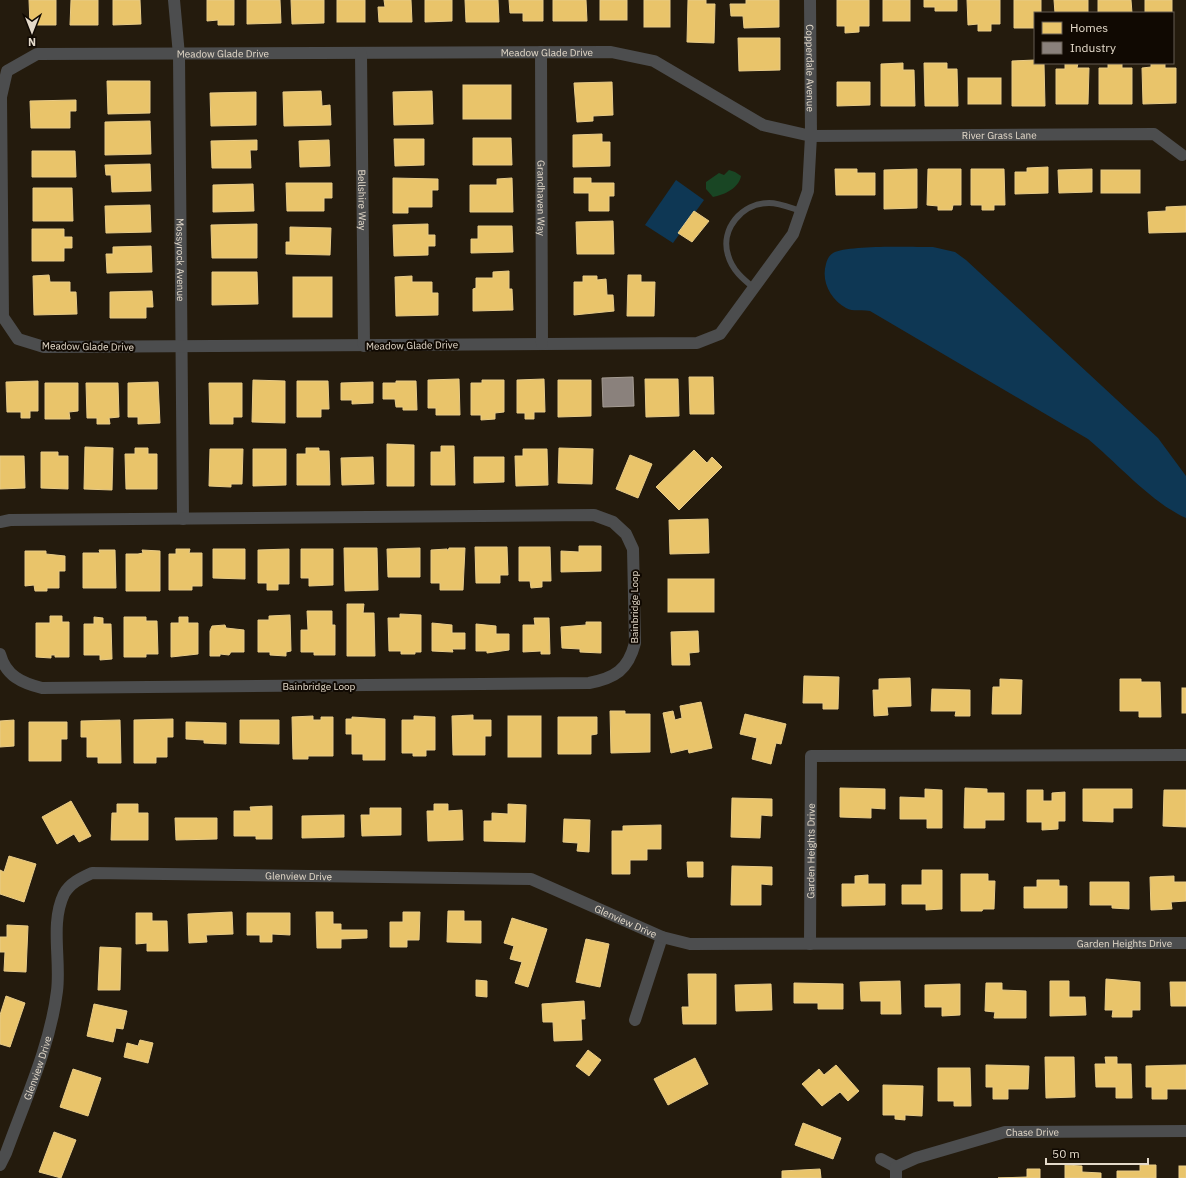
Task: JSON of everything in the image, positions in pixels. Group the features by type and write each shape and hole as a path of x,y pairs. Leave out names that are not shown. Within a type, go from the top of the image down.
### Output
{"street":[{"name":"Mossyrock Avenue","path":"174,0 179,55 183,519"},
{"name":"Copperdale Avenue","path":"810,0 811,136"},
{"name":"Grandhaven Way","path":"541,52 542,344"},
{"name":"Meadow Glade Drive","path":"611,52 654,61 763,125 811,136 808,191 793,234 754,288 720,334 697,343 44,347 18,338 3,317 1,97 7,71 37,54 179,55 611,52"},
{"name":"Bellshire Way","path":"361,54 364,346"},
{"name":"River Grass Lane","path":"811,136 1154,134 1182,155"},
{"name":"Bainbridge Loop","path":"0,522 10,520 594,515 613,522 626,534 633,549 635,643 632,655 625,666 608,679 589,683 42,688 23,683 15,677 7,670 0,654"},
{"name":"Garden Heights Drive","path":"1186,755 811,756 810,944 1186,943"},
{"name":"Glenview Drive","path":"0,1166 50,1030 57,990 58,912 64,893 75,881 92,873 531,879 662,937 690,944 810,944"},
{"path":"635,1020 662,937"},
{"name":"Chase Drive","path":"896,1172 916,1158 1005,1132 1186,1131"},
{"path":"881,1159 896,1172"}],"lane":[{"path":"754,288 739,276 728,256 727,236 732,224 738,215 758,204 779,204 801,211"}],"green space":[{"path":"729,170 741,176 740,180 730,190 722,195 713,197 706,189 706,182 719,173 724,175"}],"water":[{"path":"676,180 704,200 673,243 645,225"},
{"path":"868,247 933,247 955,252 966,260 1158,438 1186,476 1186,518 1160,503 1088,439 870,311 852,310 846,308 835,300 828,289 825,277 826,262 830,255 835,252"}],"building: Homes":[{"path":"29,0 56,0 56,25 30,25"},
{"path":"71,0 98,0 98,25 70,25"},
{"path":"113,0 140,0 141,24 113,25"},
{"path":"207,0 234,0 234,25 218,25 218,20 207,21"},
{"path":"247,0 280,0 281,23 247,24"},
{"path":"291,0 324,0 324,23 292,24"},
{"path":"337,0 365,0 365,22 337,22"},
{"path":"384,0 411,0 412,22 379,22 378,7 385,7"},
{"path":"425,0 452,0 452,21 425,22"},
{"path":"465,0 498,0 499,22 466,22"},
{"path":"509,0 543,0 543,21 523,21 523,13 510,13"},
{"path":"553,0 586,0 587,21 553,21"},
{"path":"600,0 627,0 627,20 600,20"},
{"path":"644,0 670,0 670,27 644,27"},
{"path":"688,0 706,0 706,4 715,4 714,43 687,42"},
{"path":"746,0 779,0 779,27 744,28 743,16 731,16 730,4 746,4"},
{"path":"837,0 869,0 869,26 859,26 859,32 845,33 845,26 837,26"},
{"path":"883,0 910,0 910,21 883,21"},
{"path":"924,0 957,0 957,11 935,11 935,7 924,7"},
{"path":"967,0 1000,0 1000,24 991,24 991,31 978,31 978,24 968,25"},
{"path":"1014,0 1041,0 1041,12 1034,12 1034,28 1014,28"},
{"path":"1054,0 1088,0 1088,12 1055,12"},
{"path":"1098,0 1131,0 1132,12 1098,12"},
{"path":"1145,0 1172,0 1172,12 1145,12"},
{"path":"738,38 780,38 780,70 739,71"},
{"path":"1034,60 1034,64 1044,64 1045,106 1012,106 1012,61"},
{"path":"903,63 903,70 914,70 915,106 881,106 881,64"},
{"path":"924,63 947,63 947,69 957,69 958,106 925,106"},
{"path":"1065,64 1078,64 1077,68 1089,68 1088,104 1056,104 1056,69 1065,69"},
{"path":"1108,64 1122,64 1122,68 1132,68 1132,104 1099,104 1099,68 1108,68"},
{"path":"1151,64 1165,64 1165,68 1176,68 1176,103 1143,104 1142,68 1151,67"},
{"path":"968,78 1001,78 1001,104 968,104"},
{"path":"107,81 150,81 150,113 108,114"},
{"path":"612,82 613,115 593,116 593,121 577,122 574,83"},
{"path":"837,82 870,82 870,105 837,106"},
{"path":"463,85 511,85 511,119 463,119"},
{"path":"321,91 322,106 330,105 331,125 284,126 283,92"},
{"path":"432,91 433,124 394,125 393,92"},
{"path":"256,92 256,125 211,126 210,93"},
{"path":"76,100 76,111 70,111 70,128 31,128 30,101"},
{"path":"150,121 151,154 105,155 105,122"},
{"path":"602,134 602,142 610,142 610,166 573,167 573,135"},
{"path":"473,138 511,138 512,165 473,165"},
{"path":"394,139 424,139 424,165 395,166"},
{"path":"257,140 257,150 250,150 251,168 212,168 211,141"},
{"path":"329,140 330,166 300,167 299,141"},
{"path":"32,151 75,151 76,177 32,177"},
{"path":"150,164 151,191 112,192 111,175 106,175 105,165"},
{"path":"1048,167 1048,193 1015,194 1015,172 1027,172 1027,168"},
{"path":"835,169 857,169 857,173 875,173 875,195 836,195"},
{"path":"917,169 917,208 884,209 884,170"},
{"path":"928,169 961,169 961,205 953,205 952,210 938,210 938,206 927,205"},
{"path":"971,169 1004,169 1005,205 994,205 994,210 982,210 982,205 971,205"},
{"path":"1092,169 1092,192 1059,193 1058,170"},
{"path":"1101,170 1140,170 1140,193 1101,193"},
{"path":"393,178 438,179 438,190 432,190 432,207 408,207 408,213 393,213"},
{"path":"512,178 513,212 470,212 470,185 497,185 497,179"},
{"path":"574,178 591,178 591,183 614,183 614,196 609,196 609,211 589,211 589,193 574,193"},
{"path":"286,183 332,183 332,198 324,198 324,211 287,211"},
{"path":"253,184 254,211 213,212 213,185"},
{"path":"33,188 72,188 73,221 33,221"},
{"path":"150,205 151,232 106,233 105,206"},
{"path":"1186,206 1186,232 1149,233 1148,212 1166,211 1166,207"},
{"path":"694,211 709,221 692,242 678,233"},
{"path":"613,221 614,254 577,254 576,222"},
{"path":"257,224 257,258 212,258 211,225"},
{"path":"428,224 428,235 435,235 435,246 428,246 428,255 394,256 393,225"},
{"path":"478,226 512,226 513,252 471,253 471,239 478,239"},
{"path":"290,227 331,228 330,255 286,254 286,242 290,242"},
{"path":"32,229 64,229 64,237 72,237 72,248 64,248 64,261 32,261"},
{"path":"151,246 152,272 107,273 106,254 113,254 113,247"},
{"path":"509,271 509,289 512,289 513,310 473,311 473,289 476,288 476,278 493,278 493,272"},
{"path":"212,272 257,272 258,304 212,305"},
{"path":"49,275 50,282 70,282 70,292 76,292 77,314 34,315 33,276"},
{"path":"628,275 641,275 641,282 655,282 654,316 627,316"},
{"path":"412,276 412,282 432,282 432,293 438,293 438,315 396,316 395,277"},
{"path":"583,276 597,276 597,280 606,279 607,295 613,295 614,311 574,315 574,282 583,282"},
{"path":"293,277 332,277 332,317 293,317"},
{"path":"152,291 153,307 146,307 146,318 110,318 110,292"},
{"path":"689,377 713,377 714,414 690,414"},
{"path":"459,379 460,415 436,415 436,408 428,408 428,380"},
{"path":"544,379 545,412 534,412 534,419 525,419 525,413 517,413 517,380"},
{"path":"645,379 678,379 679,416 646,417"},
{"path":"253,380 285,381 285,423 252,422"},
{"path":"482,380 504,380 504,412 495,413 495,419 481,420 481,415 471,415 471,383 482,383"},
{"path":"558,380 591,380 591,416 558,417"},
{"path":"38,381 38,411 30,411 30,418 21,418 21,412 7,412 6,382"},
{"path":"297,381 328,381 329,409 321,409 321,417 297,417"},
{"path":"396,381 416,381 417,410 403,410 403,407 396,407 395,399 383,399 383,383 396,383"},
{"path":"158,382 160,423 138,424 138,417 128,417 128,383"},
{"path":"373,382 373,403 352,404 352,400 341,400 341,383"},
{"path":"45,383 78,383 78,411 69,412 70,419 45,419"},
{"path":"86,383 118,383 119,417 109,418 110,424 97,424 97,418 87,418"},
{"path":"209,383 242,383 242,417 233,417 233,424 210,424"},
{"path":"387,444 414,445 414,486 387,486"},
{"path":"441,446 454,446 455,485 431,485 431,452 441,452"},
{"path":"85,447 113,448 112,490 84,489"},
{"path":"135,448 148,448 148,454 157,454 157,489 126,489 125,454 135,454"},
{"path":"306,448 319,448 319,451 329,451 330,485 297,485 297,454 306,454"},
{"path":"559,448 593,449 592,484 558,483"},
{"path":"210,449 243,449 242,484 231,484 231,487 209,486"},
{"path":"253,449 286,449 286,485 253,486"},
{"path":"523,449 547,449 548,485 516,486 515,456 523,456"},
{"path":"694,450 707,463 712,457 722,467 679,510 656,487"},
{"path":"41,452 58,452 58,456 68,456 68,489 41,488"},
{"path":"630,455 652,464 638,498 616,489"},
{"path":"0,456 24,456 25,488 0,489"},
{"path":"373,457 374,484 342,485 341,458"},
{"path":"474,457 504,457 504,482 474,483"},
{"path":"708,519 709,553 670,554 669,520"},
{"path":"579,546 601,546 601,571 561,572 561,551 579,552"},
{"path":"475,547 507,547 508,575 500,575 500,583 476,583"},
{"path":"519,547 550,547 551,581 542,581 542,587 531,588 530,581 519,581"},
{"path":"344,548 377,548 378,590 345,591"},
{"path":"420,548 420,577 388,577 387,549"},
{"path":"449,548 465,548 463,590 440,590 440,583 431,583 431,550 447,549 448,551"},
{"path":"176,549 190,549 189,553 202,553 202,586 192,586 192,590 169,590 169,554 176,554"},
{"path":"213,549 245,549 245,579 213,578"},
{"path":"289,549 289,584 278,584 278,590 267,590 267,583 258,583 258,550"},
{"path":"301,549 333,549 333,585 309,586 309,578 301,578"},
{"path":"99,550 115,550 116,588 83,588 83,553 100,553"},
{"path":"142,550 160,551 160,591 126,591 126,554 143,553"},
{"path":"25,551 46,551 46,554 65,556 65,571 59,571 59,588 47,588 47,591 35,591 34,585 25,586"},
{"path":"668,579 714,579 714,612 668,612"},
{"path":"347,604 364,604 363,613 374,613 375,656 347,656"},
{"path":"307,611 332,611 332,625 335,625 335,655 314,655 314,652 301,652 301,630 308,630"},
{"path":"400,614 421,615 421,652 415,652 415,654 401,654 401,651 389,651 388,618 400,618"},
{"path":"290,615 291,651 286,652 286,656 270,655 270,652 258,652 258,620 269,620 269,616"},
{"path":"50,616 62,616 62,622 69,622 69,657 55,657 55,655 51,655 51,658 36,657 36,623 50,623"},
{"path":"94,617 103,618 103,624 111,624 112,659 100,660 100,655 84,655 84,624 94,624"},
{"path":"124,617 146,617 146,621 157,621 158,654 146,654 146,657 124,657"},
{"path":"179,617 188,617 188,623 198,623 198,654 171,657 171,623 179,623"},
{"path":"534,618 549,618 550,654 541,654 541,651 523,652 523,625 535,625"},
{"path":"586,622 601,622 601,653 580,652 580,649 562,648 561,627 586,625"},
{"path":"432,623 452,625 452,633 465,633 465,649 452,649 453,652 432,651"},
{"path":"476,624 496,626 496,634 509,634 509,650 487,653 487,651 476,651"},
{"path":"225,625 226,628 244,630 244,652 231,652 229,655 220,654 220,656 210,656 210,631 212,626"},
{"path":"698,631 699,652 689,653 690,665 672,665 671,632"},
{"path":"804,676 839,677 838,709 823,709 823,703 803,703"},
{"path":"910,678 911,706 887,707 888,715 874,716 873,690 879,690 879,679"},
{"path":"1000,679 1022,680 1021,714 992,714 993,687 1000,687"},
{"path":"1120,679 1141,679 1141,682 1160,682 1161,717 1139,717 1139,711 1120,711"},
{"path":"1182,688 1186,688 1186,713 1182,713"},
{"path":"932,689 970,690 970,716 955,716 956,711 931,711"},
{"path":"701,702 712,748 689,753 688,749 671,753 663,713 673,711 675,720 682,718 680,706"},
{"path":"610,711 625,711 625,714 650,714 650,752 611,753"},
{"path":"745,714 786,724 781,744 776,743 771,764 752,759 757,738 740,734"},
{"path":"473,715 473,720 491,720 491,736 485,736 485,755 453,755 452,716"},
{"path":"313,716 313,720 321,720 321,717 333,717 333,756 308,756 308,759 293,759 292,717"},
{"path":"414,716 435,717 435,750 426,750 426,756 413,756 413,753 402,753 402,720 414,720"},
{"path":"508,716 541,716 541,757 508,757"},
{"path":"352,717 385,719 385,760 363,760 363,754 352,754 352,734 346,734 346,719 352,719"},
{"path":"558,717 597,717 597,734 591,735 591,754 558,754"},
{"path":"173,719 173,737 167,737 167,757 156,757 156,763 134,763 134,720"},
{"path":"14,720 14,746 0,747 0,721"},
{"path":"120,720 121,763 98,763 98,757 87,757 87,737 81,737 81,721"},
{"path":"240,720 279,720 279,744 240,743"},
{"path":"29,722 67,722 67,739 61,739 61,761 29,761"},
{"path":"186,722 226,723 226,744 204,743 204,740 186,739"},
{"path":"840,788 885,789 885,809 871,808 871,818 840,817"},
{"path":"965,788 987,789 987,793 1004,793 1004,820 985,820 985,828 964,828"},
{"path":"925,789 942,790 942,828 927,828 927,819 900,819 900,797 925,798"},
{"path":"1083,789 1132,789 1132,808 1113,808 1113,822 1083,821"},
{"path":"1027,790 1043,790 1043,801 1052,801 1052,793 1065,792 1065,821 1058,821 1058,829 1042,830 1042,822 1027,822"},
{"path":"1164,790 1186,790 1186,827 1163,826"},
{"path":"732,798 772,799 772,816 761,815 760,838 731,837"},
{"path":"71,801 91,836 79,842 74,834 57,844 42,817"},
{"path":"117,804 138,804 138,813 148,813 148,840 111,840 112,813 117,813"},
{"path":"434,804 448,804 448,811 462,810 463,840 428,841 427,811 434,811"},
{"path":"508,804 526,805 525,842 484,841 484,821 492,821 492,813 508,814"},
{"path":"272,806 272,839 256,839 256,836 234,836 234,811 251,811 250,807"},
{"path":"370,808 401,808 401,835 362,836 361,815 370,815"},
{"path":"344,815 344,837 302,838 302,816"},
{"path":"175,818 217,818 217,839 176,840"},
{"path":"564,819 590,820 589,852 577,851 578,843 563,842"},
{"path":"661,825 661,849 647,849 647,860 630,860 630,874 612,874 612,831 623,831 623,826"},
{"path":"9,856 36,864 24,902 0,894 0,870 4,872"},
{"path":"687,862 703,862 703,877 688,877"},
{"path":"732,866 772,867 772,885 761,884 761,905 731,905"},
{"path":"922,870 942,870 942,909 926,910 926,904 902,904 902,885 922,885"},
{"path":"961,874 988,874 988,881 995,881 994,909 983,909 982,911 961,911"},
{"path":"868,875 868,884 885,884 885,905 842,906 842,884 855,884 855,876"},
{"path":"1174,876 1174,882 1186,882 1186,901 1171,902 1172,909 1151,910 1150,877"},
{"path":"1037,880 1059,880 1059,886 1067,886 1067,908 1024,908 1024,887 1037,887"},
{"path":"1090,882 1129,882 1129,909 1112,908 1112,905 1090,905"},
{"path":"448,911 464,911 464,921 481,921 481,943 447,942"},
{"path":"232,912 233,934 206,935 207,942 189,943 188,914"},
{"path":"316,912 333,912 333,924 341,924 341,930 367,930 367,938 341,939 341,948 317,948"},
{"path":"403,912 420,912 419,940 407,940 407,947 390,947 390,922 403,922"},
{"path":"136,913 152,913 152,921 167,921 168,951 147,951 147,943 136,944"},
{"path":"247,913 290,913 290,935 272,934 272,942 260,942 260,935 247,935"},
{"path":"512,918 547,929 528,987 515,983 522,962 510,959 514,946 504,943"},
{"path":"7,925 28,926 26,972 4,971 5,952 0,952 0,937 7,937"},
{"path":"586,939 609,944 600,987 576,982"},
{"path":"100,947 121,948 120,990 98,990"},
{"path":"688,974 716,974 716,1024 683,1024 682,1007 689,1007"},
{"path":"1106,979 1140,982 1140,1010 1132,1010 1132,1017 1112,1017 1113,1010 1105,1010"},
{"path":"476,980 487,981 487,997 476,996"},
{"path":"900,981 901,1014 881,1014 881,1001 861,1001 860,982"},
{"path":"1050,981 1069,981 1069,997 1085,997 1086,1015 1050,1016"},
{"path":"1170,982 1186,982 1186,1006 1171,1006"},
{"path":"794,983 843,984 843,1009 818,1009 818,1003 794,1003"},
{"path":"986,983 1002,983 1002,990 1026,991 1026,1018 994,1018 995,1012 985,1011"},
{"path":"771,984 772,1010 736,1011 735,985"},
{"path":"960,984 960,1015 942,1016 942,1007 925,1007 925,985"},
{"path":"6,996 25,1003 10,1047 0,1044 0,1015"},
{"path":"584,1001 585,1019 581,1019 582,1040 554,1041 553,1022 543,1022 542,1004"},
{"path":"94,1004 127,1011 123,1029 116,1028 113,1042 87,1036"},
{"path":"140,1040 153,1043 148,1063 124,1057 127,1043 138,1046"},
{"path":"588,1050 601,1060 589,1076 576,1066"},
{"path":"1045,1057 1074,1057 1075,1097 1046,1098"},
{"path":"1105,1057 1117,1057 1117,1064 1131,1064 1132,1098 1116,1098 1116,1087 1096,1087 1095,1064 1106,1064"},
{"path":"695,1058 708,1084 668,1105 654,1079"},
{"path":"836,1065 859,1091 848,1101 840,1092 822,1106 802,1084 819,1069 824,1075"},
{"path":"986,1065 1029,1066 1028,1089 1008,1089 1008,1099 993,1099 993,1087 986,1087"},
{"path":"1186,1065 1186,1089 1167,1089 1167,1099 1152,1099 1152,1087 1146,1087 1146,1066"},
{"path":"938,1068 970,1068 971,1106 954,1106 954,1101 938,1101"},
{"path":"73,1069 101,1078 88,1116 60,1107"},
{"path":"883,1085 923,1086 922,1116 905,1115 905,1120 895,1119 895,1115 883,1115"},
{"path":"803,1123 841,1138 833,1159 795,1145"},
{"path":"54,1132 76,1140 61,1178 39,1172"},
{"path":"1065,1165 1082,1166 1082,1172 1101,1173 1101,1178 1065,1178"},
{"path":"1140,1165 1156,1165 1156,1178 1117,1178 1117,1171 1140,1171"},
{"path":"1179,1166 1186,1166 1186,1178 1179,1178"},
{"path":"820,1169 821,1178 782,1178 782,1171"},
{"path":"1027,1169 1040,1169 1040,1178 998,1178 1027,1177"}],"building: Industry":[{"path":"633,377 634,406 603,407 602,378"}]}
